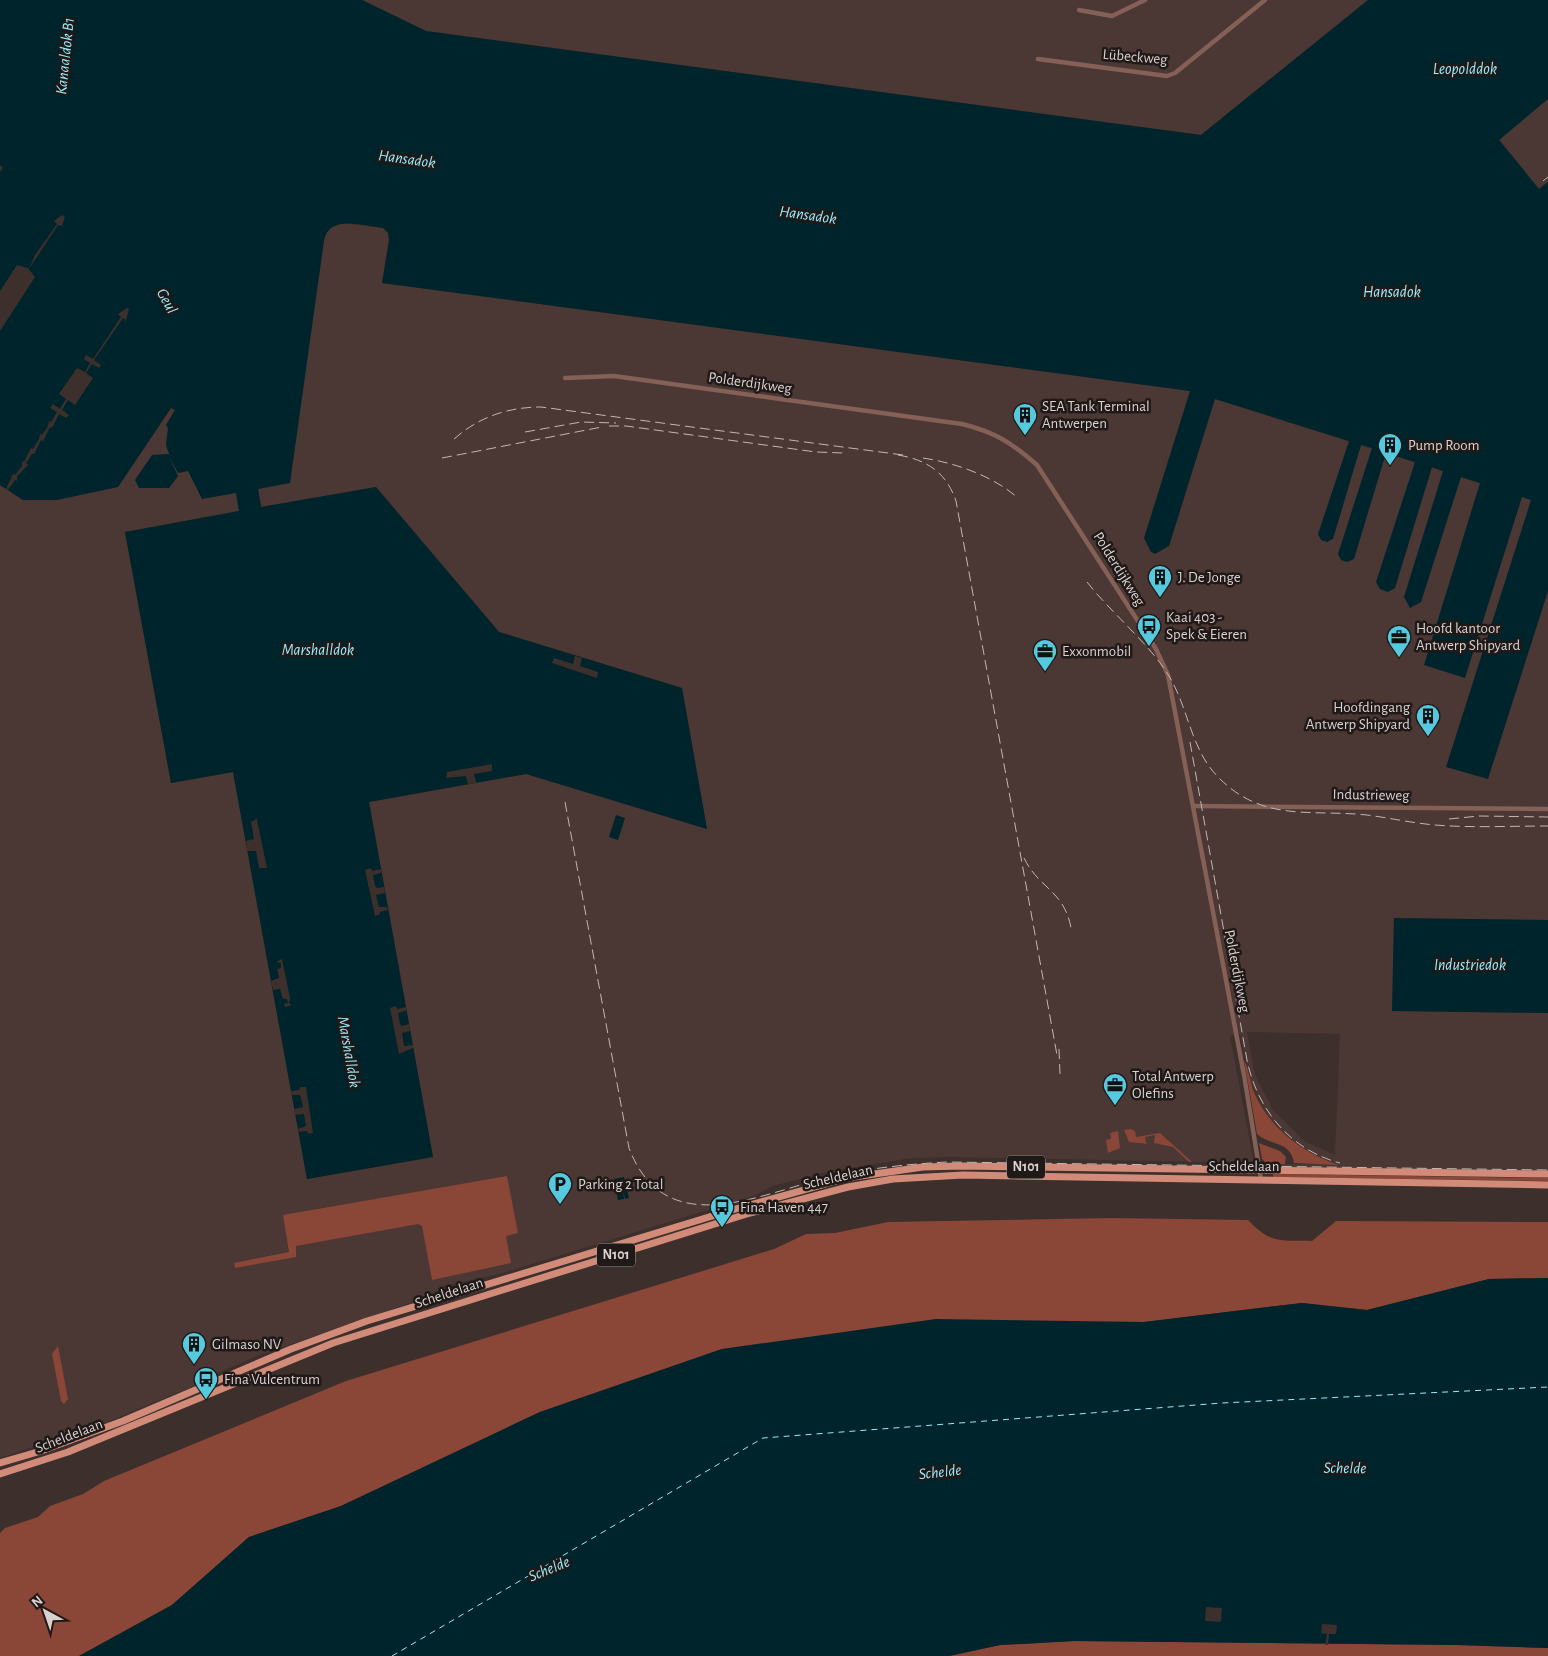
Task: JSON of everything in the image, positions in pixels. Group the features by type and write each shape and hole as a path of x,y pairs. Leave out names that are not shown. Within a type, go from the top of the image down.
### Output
{"main road":[{"name":"Scheldelaan","path":"0,1463 41,1452 122,1421 330,1334 696,1221 847,1178 923,1167 962,1166 1548,1174"},
{"path":"1094,1168 1100,1177"},
{"path":"1184,1180 1185,1170"},
{"name":"Scheldelaan","path":"0,1474 44,1461 333,1343 750,1213 848,1187 893,1179 963,1175 1548,1185"},
{"path":"747,1206 750,1213"},
{"path":"696,1221 699,1230"},
{"path":"613,1247 616,1255"},
{"path":"245,1368 249,1377"},
{"path":"122,1421 126,1428"}],"street":[{"path":"1079,10 1112,16 1145,0"},
{"name":"Lübeckweg","path":"1038,59 1167,76 1175,73 1265,0"},
{"name":"Polderdijkweg","path":"564,378 614,376 962,424 989,431 1013,444 1037,465 1111,574 1156,649 1167,672 1194,806 1261,1179"},
{"name":"Industrieweg","path":"1194,806 1548,809"}],"shaded area":[{"path":"362,0 1368,0 1201,135 426,31"},
{"path":"1548,99 1548,182 1539,189 1499,139"},
{"path":"339,223 383,228 388,233 389,240 382,283 1190,391 1548,505 1548,920 1394,918 1393,1011 1548,1013 1548,1171 1270,1167 1270,1164 1337,1164 1305,1151 1290,1140 1269,1118 1251,1083 1240,1034 1230,1036 1254,1163 946,1157 905,1159 822,1173 773,1186 753,1196 503,1273 444,1286 439,1293 257,1356 213,1375 213,1378 105,1423 0,1458 0,485 23,500 118,487 171,408 175,410 166,425 168,428 166,445 181,471 188,470 201,495 236,493 239,511 125,532 171,783 233,772 307,1179 433,1157 369,802 526,774 707,829 682,688 499,632 376,487 262,507 258,489 325,234 332,226","holes":["1247,1032 1340,1034 1335,1155 1304,1141 1273,1110 1255,1075"]},
{"path":"1244,1060 1254,1092 1278,1128 1312,1154 1339,1165 1294,1163 1292,1156 1285,1147 1262,1138 1257,1134"},
{"path":"1131,1129 1135,1131 1136,1137 1160,1133 1192,1162 1189,1162 1173,1147 1154,1143 1155,1135 1145,1137 1148,1144 1129,1142 1124,1130"},
{"path":"1118,1131 1120,1148 1108,1153 1106,1140 1111,1139 1110,1133"},
{"path":"1259,1143 1280,1151 1286,1157 1285,1164 1270,1164 1270,1167 1262,1159"},
{"path":"1273,1174 1548,1178 1548,1181 1273,1177"},
{"path":"507,1176 518,1233 506,1236 511,1263 432,1280 422,1226 418,1224 296,1246 296,1257 235,1268 234,1263 289,1252 283,1215"},
{"path":"1111,1218 1248,1220 1264,1234 1284,1241 1312,1241 1336,1221 1548,1222 1548,1278 1489,1279 1367,1310 1302,1303 1144,1322 722,1349 540,1412 341,1506 249,1537 172,1605 79,1656 0,1656 0,1533 5,1528 38,1517 50,1506 83,1494 104,1481 346,1381 774,1249 806,1234 835,1233 888,1222"},
{"path":"58,1346 68,1399 64,1404 61,1401 52,1354"},
{"path":"1074,1641 1457,1645 1548,1648 1548,1656 949,1656 1000,1645"}],"water":[{"path":"0,0 362,0 426,31 1201,135 1368,0 1548,0 1548,99 1499,140 1539,189 1548,182 1548,591 1488,779 1446,767 1531,500 1522,497 1465,678 1424,665 1480,483 1461,477 1421,602 1410,608 1404,597 1443,471 1432,467 1395,588 1388,592 1380,589 1376,582 1415,462 1386,453 1354,559 1347,562 1341,560 1338,554 1372,448 1361,445 1333,539 1327,542 1321,540 1318,534 1349,441 1215,399 1169,546 1155,554 1151,552 1144,538 1190,391 382,283 389,240 388,233 383,228 357,224 340,224 333,227 327,233 324,241 290,483 258,489 261,507 376,487 499,632 682,688 707,829 526,774 369,802 433,1157 307,1179 233,772 171,783 125,532 239,511 236,493 202,499 188,471 178,473 169,457 178,476 169,488 139,488 135,480 152,455 169,454 166,445 168,428 166,425 175,410 171,408 118,487 57,500 23,500 0,485 0,331 35,277 28,268 17,265 0,291 0,172 3,168 0,165"},
{"path":"616,815 625,818 618,840 609,837"},
{"name":"Industriedok","path":"1394,918 1548,920 1548,1013 1392,1011"},
{"path":"624,1177 629,1198 625,1199 623,1190 624,1199 618,1200 614,1179"},
{"name":"Schelde","path":"1548,1278 1548,1648 1457,1645 1074,1641 1000,1645 949,1656 79,1656 172,1605 249,1537 341,1506 540,1412 722,1349 936,1319 1144,1322 1302,1303 1367,1310 1489,1279"}],"pier":[{"path":"62,215 65,217 62,226 58,225 29,269 35,255 57,224 54,221"},
{"path":"127,308 129,309 126,320 123,318 94,360 101,365 99,368 92,364 86,373 93,378 75,405 68,400 62,410 69,415 66,418 59,414 52,428 50,427 43,441 41,440 34,454 26,463 28,465 17,476 17,481 15,480 8,490 6,489 13,474 15,475 22,466 22,461 24,462 31,448 33,449 39,439 40,434 42,435 49,421 51,422 57,412 50,408 53,404 60,409 66,399 59,394 77,368 85,372 90,363 84,359 86,355 93,359 121,317 118,314"},
{"path":"575,656 582,658 580,666 598,672 597,678 552,663 554,658 573,664"},
{"path":"492,764 492,771 474,774 476,783 468,784 466,776 446,778 447,772"},
{"path":"258,818 267,868 259,868 256,851 247,851 246,841 254,839 251,822"},
{"path":"371,868 372,871 381,869 381,873 373,875 375,886 377,888 384,887 385,893 376,895 379,907 387,907 388,910 380,912 379,915 375,916 365,870"},
{"path":"282,959 290,998 289,1003 292,1005 285,1007 284,1004 288,1003 287,999 283,999 280,989 273,990 271,981 279,978 277,969 281,968 281,963 276,962"},
{"path":"396,1006 397,1009 406,1007 406,1011 398,1013 402,1026 409,1024 410,1031 402,1033 404,1046 413,1045 413,1048 399,1054 390,1008"},
{"path":"300,1087 306,1087 313,1133 308,1134 307,1131 299,1132 298,1129 306,1126 304,1114 295,1115 294,1109 303,1107 300,1095 292,1095 291,1091 299,1090"},
{"path":"1206,1607 1222,1608 1221,1622 1205,1621"},
{"path":"1322,1624 1337,1625 1336,1634 1329,1634 1328,1645 1325,1645 1327,1634 1321,1633"}],"ferry route":[{"path":"392,1656 763,1438 1222,1403 1548,1387"}],"railway":[{"path":"1543,181 1548,177"},
{"path":"454,439 473,425 494,415 517,409 541,407 903,455"},
{"path":"525,432 581,422 616,423"},
{"path":"609,426 626,426 816,452 843,453"},
{"path":"442,458 602,427"},
{"path":"898,455 918,460 934,469 947,482 956,501 1057,1055"},
{"path":"923,458 948,463 986,477 1018,498"},
{"path":"1087,582 1141,640 1169,676 1176,689 1195,741 1209,766 1235,792 1252,802 1288,811 1367,815 1435,825 1477,827 1548,826"},
{"path":"1190,742 1247,1060 1252,1078 1268,1111 1291,1138 1322,1157 1340,1163"},
{"path":"565,802 629,1148 646,1178 667,1196 691,1204 719,1204 747,1200 847,1173 947,1162 1548,1170"},
{"path":"1449,819 1479,816 1548,817"},
{"path":"1024,858 1037,877 1063,905 1071,928"},
{"path":"1059,1049 1060,1074"}],"place":[{"name":"SEA Tank Terminal Antwerpen","path":"1025,436"},
{"name":"Pump Room","path":"1390,466"},
{"name":"J. De Jonge","path":"1160,598"},
{"name":"Kaai 403 - Spek & Eieren","path":"1149,647"},
{"name":"Hoofd kantoor Antwerp Shipyard","path":"1399,658"},
{"name":"Exxonmobil","path":"1045,672"},
{"name":"Hoofdingang Antwerp Shipyard","path":"1428,737"},
{"name":"Total Antwerp Olefins","path":"1115,1106"},
{"name":"Parking 2 Total","path":"560,1205"},
{"name":"Fina Haven 447","path":"722,1228"},
{"name":"Gilmaso NV","path":"194,1365"},
{"name":"Fina Vulcentrum","path":"206,1400"}],"water label":[{"name":"Kanaaldok B1","path":"65,56"},
{"name":"Leopolddok","path":"1465,69"},
{"name":"Hansadok","path":"407,159"},
{"name":"Hansadok","path":"808,215"},
{"name":"Hansadok","path":"1392,292"},
{"name":"Geul","path":"167,301"},
{"name":"Marshalldok","path":"318,650"},
{"name":"Marshalldok","path":"349,1052"}]}
